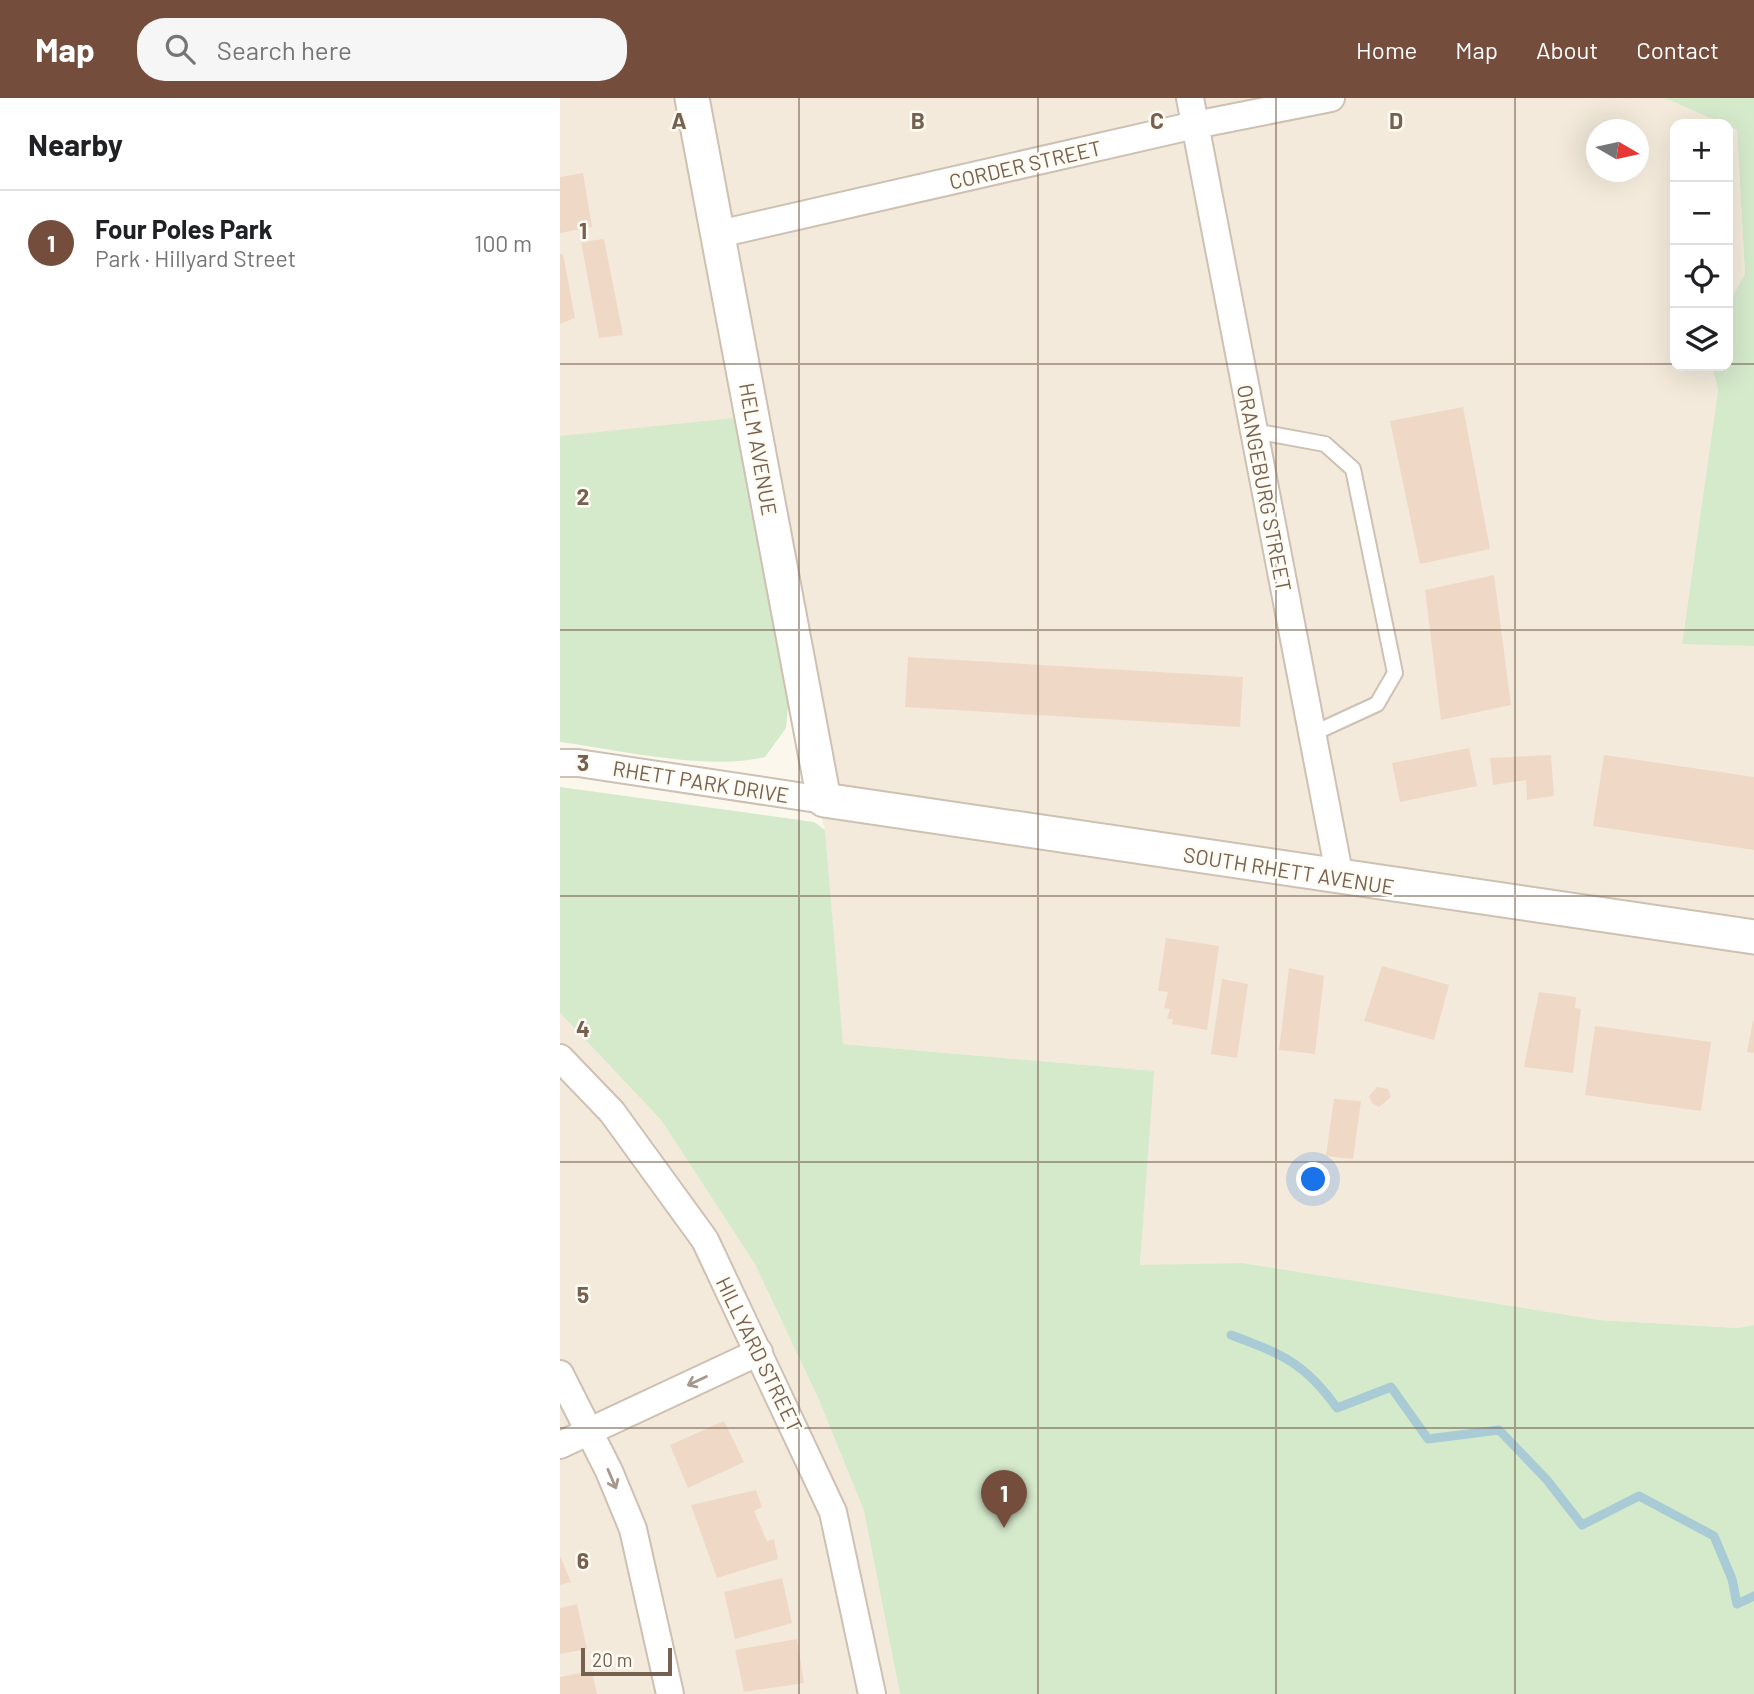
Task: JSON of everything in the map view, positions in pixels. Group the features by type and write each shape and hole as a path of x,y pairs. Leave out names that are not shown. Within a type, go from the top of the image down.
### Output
{"street":[{"name":"HELM AVENUE","path":"692,98 824,800"},
{"name":"ORANGEBURG STREET","path":"1190,98 1340,878"},
{"name":"CORDER STREET","path":"719,234 1195,125 1331,98"},
{"name":"RHETT PARK DRIVE","path":"566,761 824,800"},
{"name":"SOUTH RHETT AVENUE","path":"824,800 1754,937"},
{"name":"HILLYARD STREET","path":"560,1058 612,1112 705,1240 833,1512 872,1694"},
{"path":"560,1445 759,1352"},
{"path":"560,1374 590,1431 633,1529 670,1694"}],"lane":[{"path":"1254,431 1325,444 1353,469 1395,673 1377,704 1312,734"}],"shaded area":[{"path":"560,98 1665,98 1713,119 1670,119 1670,371 1713,371 1718,390 1682,643 1754,646 1754,1325 1738,1328 1599,1320 1243,1263 1140,1266 1153,1071 842,1044 825,830 790,705 560,436"},
{"path":"1733,128 1737,130 1745,274 1733,295"},
{"path":"560,1013 661,1120 755,1264 819,1400 864,1511 900,1694 560,1694"}],"green space":[{"path":"1665,98 1754,98 1754,646 1682,644 1718,390 1713,371 1733,371 1733,295 1745,274 1737,130 1733,128 1733,119 1712,119"},
{"path":"734,418 789,695 786,728 765,757 742,761 690,761 560,742 560,436"},
{"path":"560,787 814,822 825,830 843,1044 1154,1071 1140,1265 1243,1263 1599,1320 1738,1328 1754,1325 1754,1694 900,1694 864,1511 819,1400 755,1264 661,1120 560,1013"}],"building":[{"path":"583,173 592,227 560,233 560,177"},
{"path":"604,239 623,335 599,338 581,242"},
{"path":"560,254 563,254 575,318 560,324"},
{"path":"1463,407 1490,549 1420,564 1390,421"},
{"path":"1494,575 1511,705 1441,720 1425,590"},
{"path":"908,657 1243,677 1240,727 905,707"},
{"path":"1469,748 1477,786 1400,802 1392,763"},
{"path":"1551,755 1554,796 1527,800 1526,780 1493,785 1490,758"},
{"path":"1604,755 1754,777 1754,850 1593,826"},
{"path":"1166,938 1219,946 1207,1030 1172,1024 1173,1019 1167,1019 1170,1009 1164,1008 1168,992 1158,991"},
{"path":"1382,966 1449,985 1434,1040 1364,1021"},
{"path":"1289,968 1324,976 1315,1054 1279,1050"},
{"path":"1222,979 1248,984 1237,1058 1211,1054"},
{"path":"1539,992 1576,997 1575,1008 1581,1009 1573,1073 1524,1067"},
{"path":"1754,1021 1754,1053 1747,1052"},
{"path":"1595,1026 1711,1042 1701,1111 1585,1095"},
{"path":"1377,1087 1388,1089 1391,1097 1379,1107 1372,1103 1369,1096"},
{"path":"1334,1099 1361,1101 1353,1159 1326,1156"},
{"path":"724,1421 744,1462 688,1488 670,1445"},
{"path":"756,1490 762,1507 754,1511 767,1541 774,1539 778,1559 717,1578 691,1505"},
{"path":"560,1556 571,1582 560,1585"},
{"path":"782,1578 792,1623 735,1639 724,1592"},
{"path":"577,1604 587,1649 560,1654 560,1608"},
{"path":"797,1639 804,1683 744,1692 735,1650"},
{"path":"592,1671 597,1694 560,1694 560,1677"}],"waterway":[{"path":"1231,1335 1265,1348 1303,1370 1337,1408 1391,1387 1428,1439 1499,1430 1547,1480 1582,1525 1639,1496 1714,1536 1732,1579 1737,1604 1754,1596"}],"place":[{"name":"Four Poles Park","path":"1004,1528"}]}
